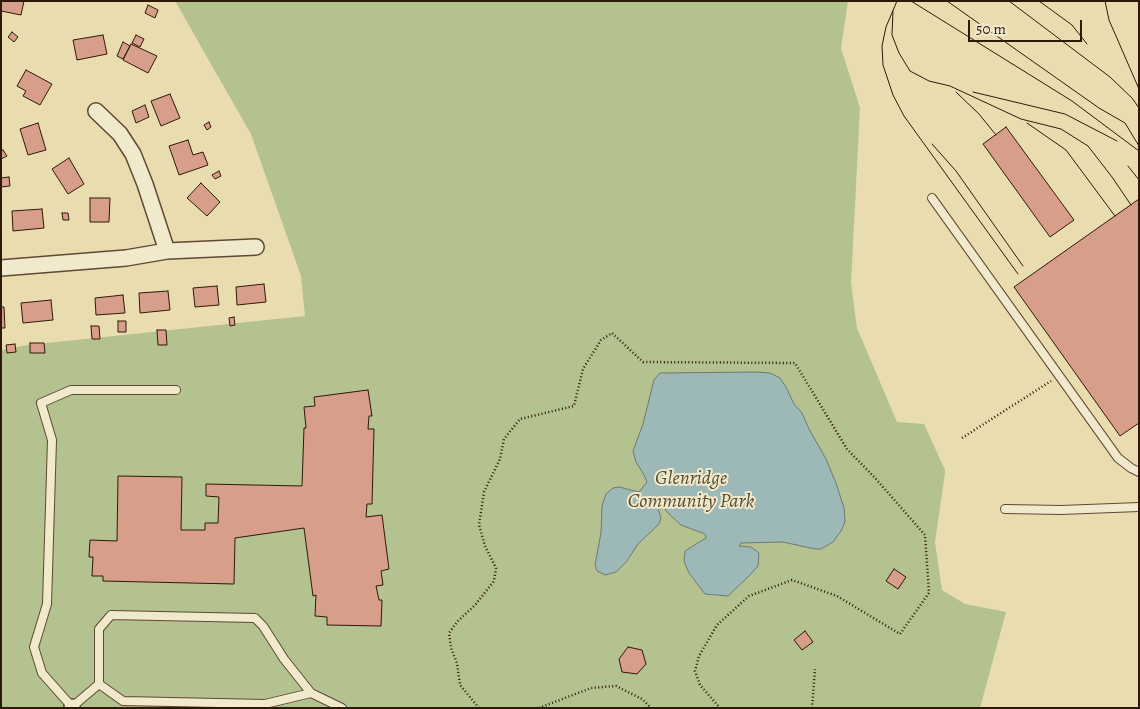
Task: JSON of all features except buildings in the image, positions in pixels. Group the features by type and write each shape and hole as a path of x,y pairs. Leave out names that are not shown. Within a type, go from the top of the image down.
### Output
{"street":[{"path":"96,111 120,134 133,154 167,251"},
{"path":"1,268 126,258 167,251 256,247"}],"lane":[{"path":"932,198 1118,458 1139,472"},
{"path":"176,390 71,390 41,402 52,440 47,604 34,647 42,673 72,708 98,684 99,629 111,615 255,618 263,626 284,659 311,693 342,708"},
{"path":"1005,510 1139,507"},
{"path":"98,684 123,701 265,704 311,693"}],"path":[{"path":"479,708 460,685 457,663 451,648 449,633 494,581 496,568 485,546 479,525 484,492 500,459 504,439 520,419 574,406 583,369 601,340 612,333 643,362 795,363 847,449 876,479 924,535 929,593 900,634 838,596 792,580 749,596 717,624 699,656 695,671 700,685 720,708"},
{"path":"962,438 1060,376"},
{"path":"812,708 815,669"},
{"path":"539,708 591,688 616,686 642,698 650,708"}],"green space":[{"name":"Glenridge Community Park","path":"174,1 848,1 841,48 860,108 851,283 857,328 897,422 924,424 945,470 935,542 942,590 965,604 1006,612 980,708 1,708 1,350 28,345 305,316 301,276 251,134"}],"water":[{"path":"660,373 770,373 780,378 794,404 802,413 826,459 844,508 845,522 833,542 821,549 783,542 741,543 739,546 751,547 759,553 758,566 728,596 705,594 689,573 684,561 685,551 706,538 705,534 681,525 661,504 657,505 661,518 659,524 638,544 627,561 616,572 605,575 597,571 595,565 601,533 602,506 606,494 613,488 619,487 639,492 647,482 636,462 633,451 643,424 654,380"}],"tram line":[{"path":"897,1 886,27 882,46 883,65 893,95 904,116 1018,274"},
{"path":"911,1 1072,101 1139,151"},
{"path":"947,1 1099,108 1125,123 1139,146"},
{"path":"1009,1 1110,77 1132,98 1139,108"},
{"path":"1039,1 1072,25 1087,44"},
{"path":"1105,1 1109,20 1139,89"},
{"path":"893,11 892,35 899,53 910,71 929,81 950,86 1021,119 1061,129 1088,146 1131,205"},
{"path":"956,92 979,114 996,135"},
{"path":"973,92 1065,114 1117,141"},
{"path":"1027,123 1066,150 1115,216"},
{"path":"932,144 956,171 1023,266"},
{"path":"1128,166 1139,180"}]}
